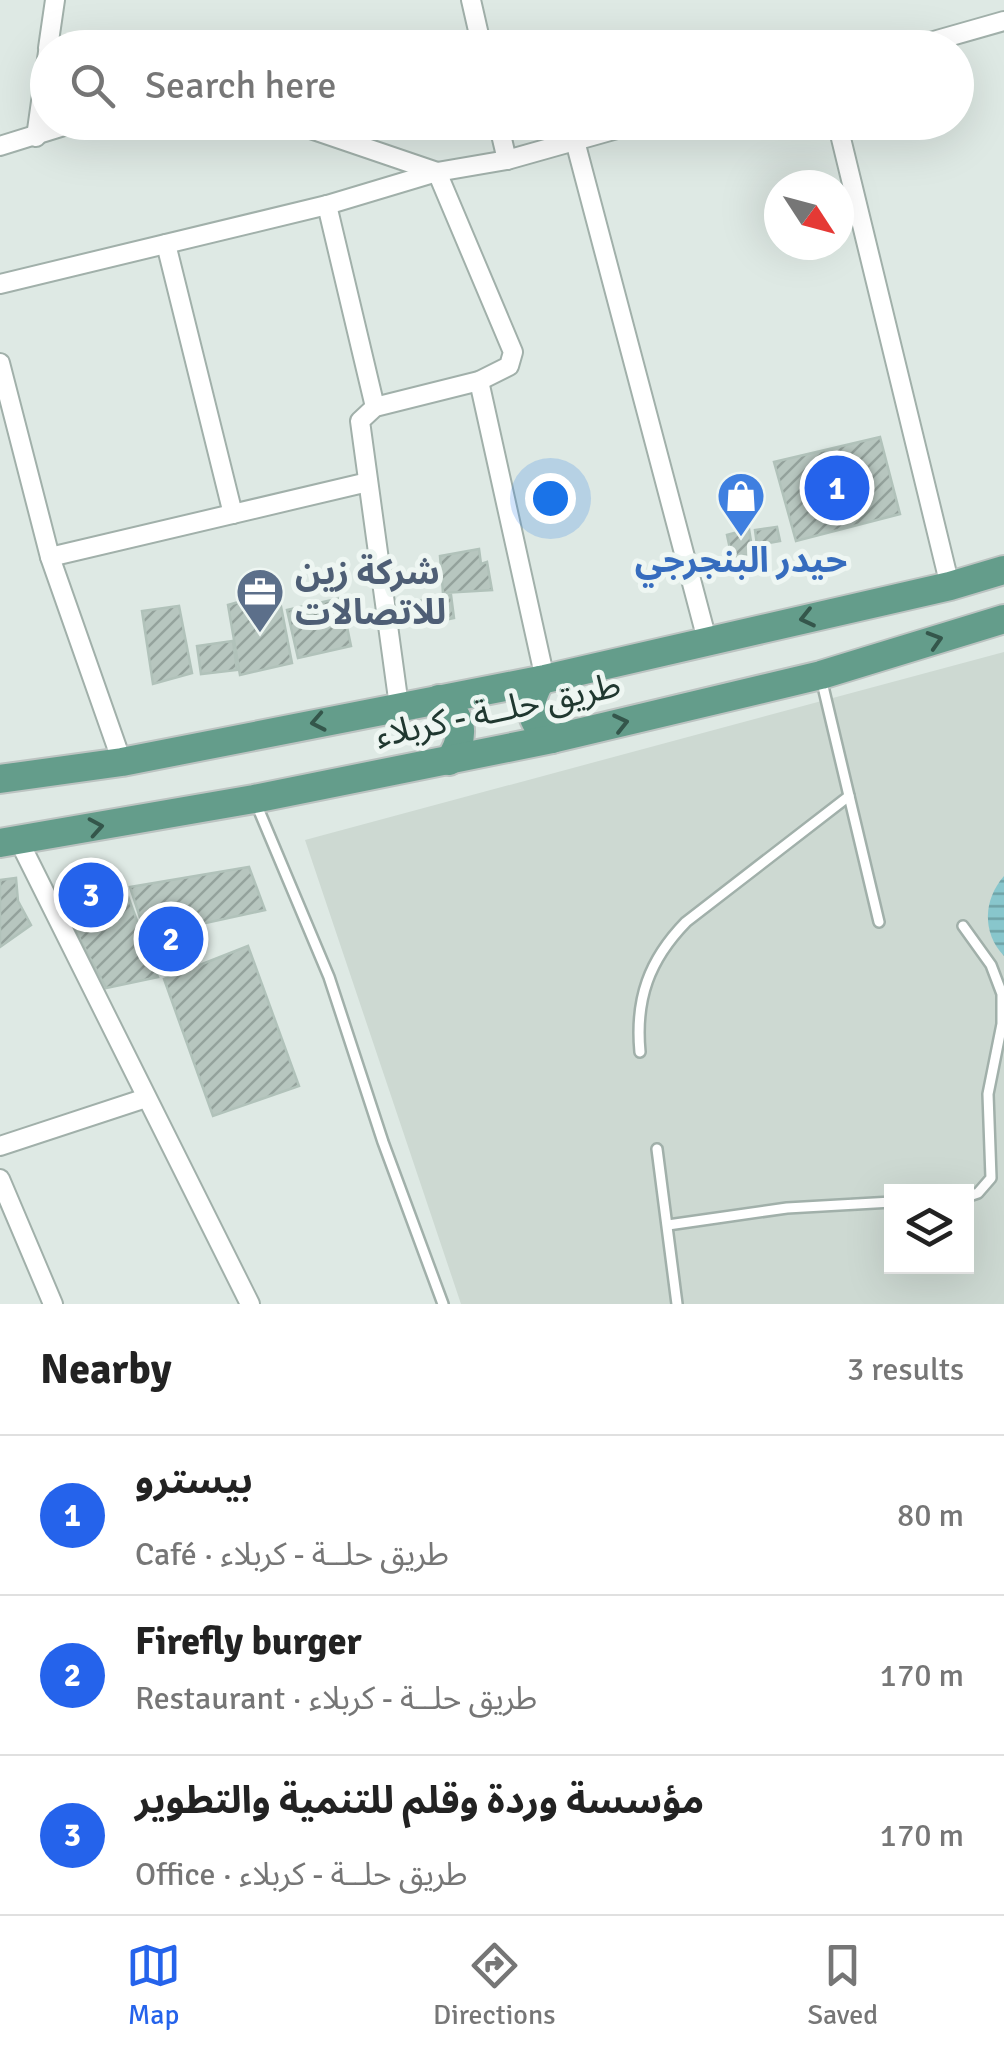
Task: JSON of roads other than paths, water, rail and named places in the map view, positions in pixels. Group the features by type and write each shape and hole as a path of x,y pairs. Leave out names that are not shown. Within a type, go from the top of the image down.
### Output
{"main road":[{"name":"طريق حلــة - كربلاء","path":"0,779 122,762 543,680 950,586 1004,570"},
{"name":"طريق حلــة - كربلاء","path":"10,842 254,799 552,739 820,675 1004,619"},
{"path":"543,680 532,696 531,713 541,732 552,739"},
{"path":"439,699 451,707 461,726 460,742 450,761"}],"street":[{"path":"51,30 55,0"},
{"path":"471,0 478,30"},
{"path":"972,30 1004,21"},
{"path":"0,146 30,138"},
{"path":"343,140 437,172 513,352 509,366 478,381 375,407 360,421 400,706"},
{"path":"502,140 507,160"},
{"path":"0,284 327,205 437,172 507,160 579,140"},
{"path":"841,140 950,586"},
{"path":"575,141 708,640"},
{"path":"327,205 375,407"},
{"path":"166,244 233,514"},
{"path":"0,363 50,557 122,762"},
{"path":"478,381 543,680"},
{"path":"50,557 368,482"},
{"path":"10,842 250,1304"},
{"path":"0,1146 146,1098"},
{"path":"0,1179 52,1304"}],"lane":[{"path":"820,675 878,922"},
{"path":"640,1052 642,992 669,939 849,796"},
{"path":"254,799 329,977 383,1142 443,1304"},
{"path":"963,926 991,966 1002,994 1003,1009 988,1094 991,1178 974,1194"},
{"path":"658,1149 678,1304"},
{"path":"668,1225 755,1212 884,1203"}],"water":[{"path":"1004,876 1004,956 992,937 988,916 992,895"}],"place":[{"name":"بيسترو","path":"837,488"},
{"name":"حيدر البنجرجي","path":"741,538"},
{"name":"شركة زين للاتصالات","path":"260,634"},
{"name":"مؤسسة وردة وقلم للتنمية والتطوير","path":"91,895"},
{"name":"Firefly burger","path":"171,939"}]}
